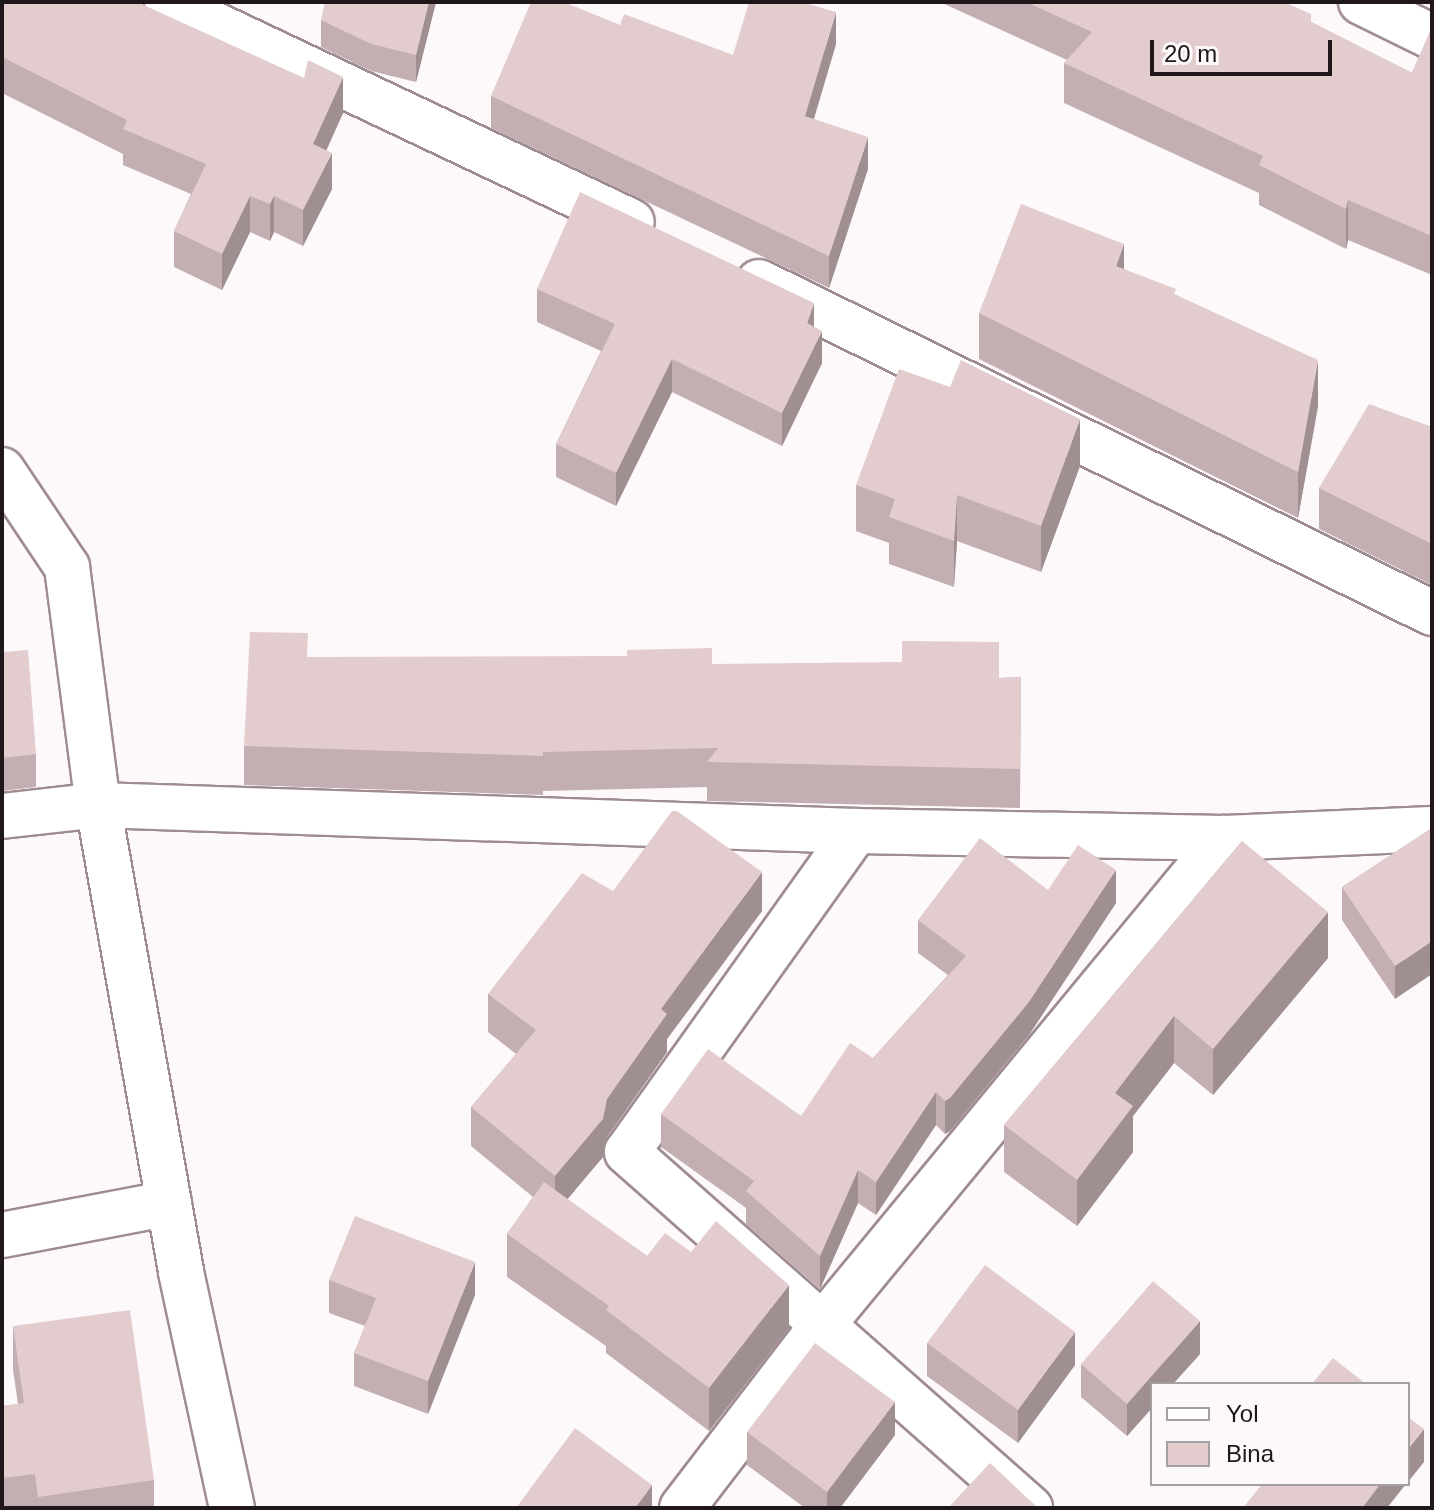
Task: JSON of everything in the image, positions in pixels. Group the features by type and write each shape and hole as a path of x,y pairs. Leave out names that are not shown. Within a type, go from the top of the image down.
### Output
{"street":[{"path":"167,2 665,237"},
{"path":"1361,2 1432,37"},
{"path":"721,264 1432,613"},
{"path":"2,470 67,567 98,805 169,1203 232,1508"},
{"path":"2,816 98,805 856,831 1224,838 1432,829"},
{"path":"856,831 627,1152 1030,1508"},
{"path":"682,1508 824,1323 1224,838"},
{"path":"2,1235 169,1203"}],"building":[{"path":"2,2 137,2 304,78 308,60 343,77 313,144 332,153 303,210 274,196 270,204 250,196 222,254 174,231 206,164 123,129 127,120 2,57"},
{"path":"325,2 429,2 416,55 371,44 321,20"},
{"path":"531,2 564,2 620,25 624,14 733,55 749,2 802,2 836,12 805,116 868,137 829,256 491,96"},
{"path":"1026,2 1284,2 1311,14 1311,22 1412,73 1432,27 1432,236 1348,200 1346,209 1259,165 1263,156 1064,63 1092,32"},
{"path":"580,192 814,303 807,323 822,331 782,413 672,359 616,473 556,444 615,324 537,289"},
{"path":"1021,204 1124,244 1116,266 1176,289 1174,294 1318,360 1298,472 979,313"},
{"path":"961,360 1080,419 1041,526 957,495 954,541 889,517 895,499 856,485 899,369 950,387"},
{"path":"1369,404 1432,427 1432,544 1319,488"},
{"path":"250,632 308,633 307,657 627,656 627,650 712,648 712,664 902,662 902,641 999,642 999,678 1021,677 1020,769 707,762 718,748 543,752 543,756 244,746"},
{"path":"28,650 36,754 2,758 2,652"},
{"path":"672,811 677,811 762,872 661,1009 667,1014 607,1099 603,1119 555,1176 471,1107 536,1030 488,994 582,873 613,891"},
{"path":"1432,828 1432,941 1395,966 1342,887"},
{"path":"980,838 1048,890 1078,845 1116,870 1029,1002 950,1098 945,1101 936,1092 876,1182 858,1170 820,1256 746,1191 754,1181 661,1114 708,1049 801,1116 850,1043 873,1058 966,956 918,920"},
{"path":"1242,841 1328,912 1213,1049 1174,1016 1115,1093 1133,1106 1077,1180 1004,1125"},
{"path":"544,1182 647,1256 665,1233 691,1252 716,1221 789,1285 709,1388 606,1310 609,1306 507,1234"},
{"path":"355,1216 475,1262 428,1381 354,1353 376,1298 329,1280"},
{"path":"985,1265 1075,1332 1018,1410 927,1343"},
{"path":"1153,1281 1200,1321 1127,1404 1081,1364"},
{"path":"130,1310 154,1480 38,1497 35,1474 2,1478 2,1406 24,1403 13,1326"},
{"path":"815,1343 895,1402 827,1492 747,1432"},
{"path":"1333,1358 1363,1382 1314,1382"},
{"path":"1410,1418 1424,1429 1410,1446"},
{"path":"575,1428 652,1485 635,1508 516,1508"},
{"path":"990,1463 1038,1508 948,1508"},
{"path":"1260,1486 1378,1486 1362,1508 1243,1508"}]}
